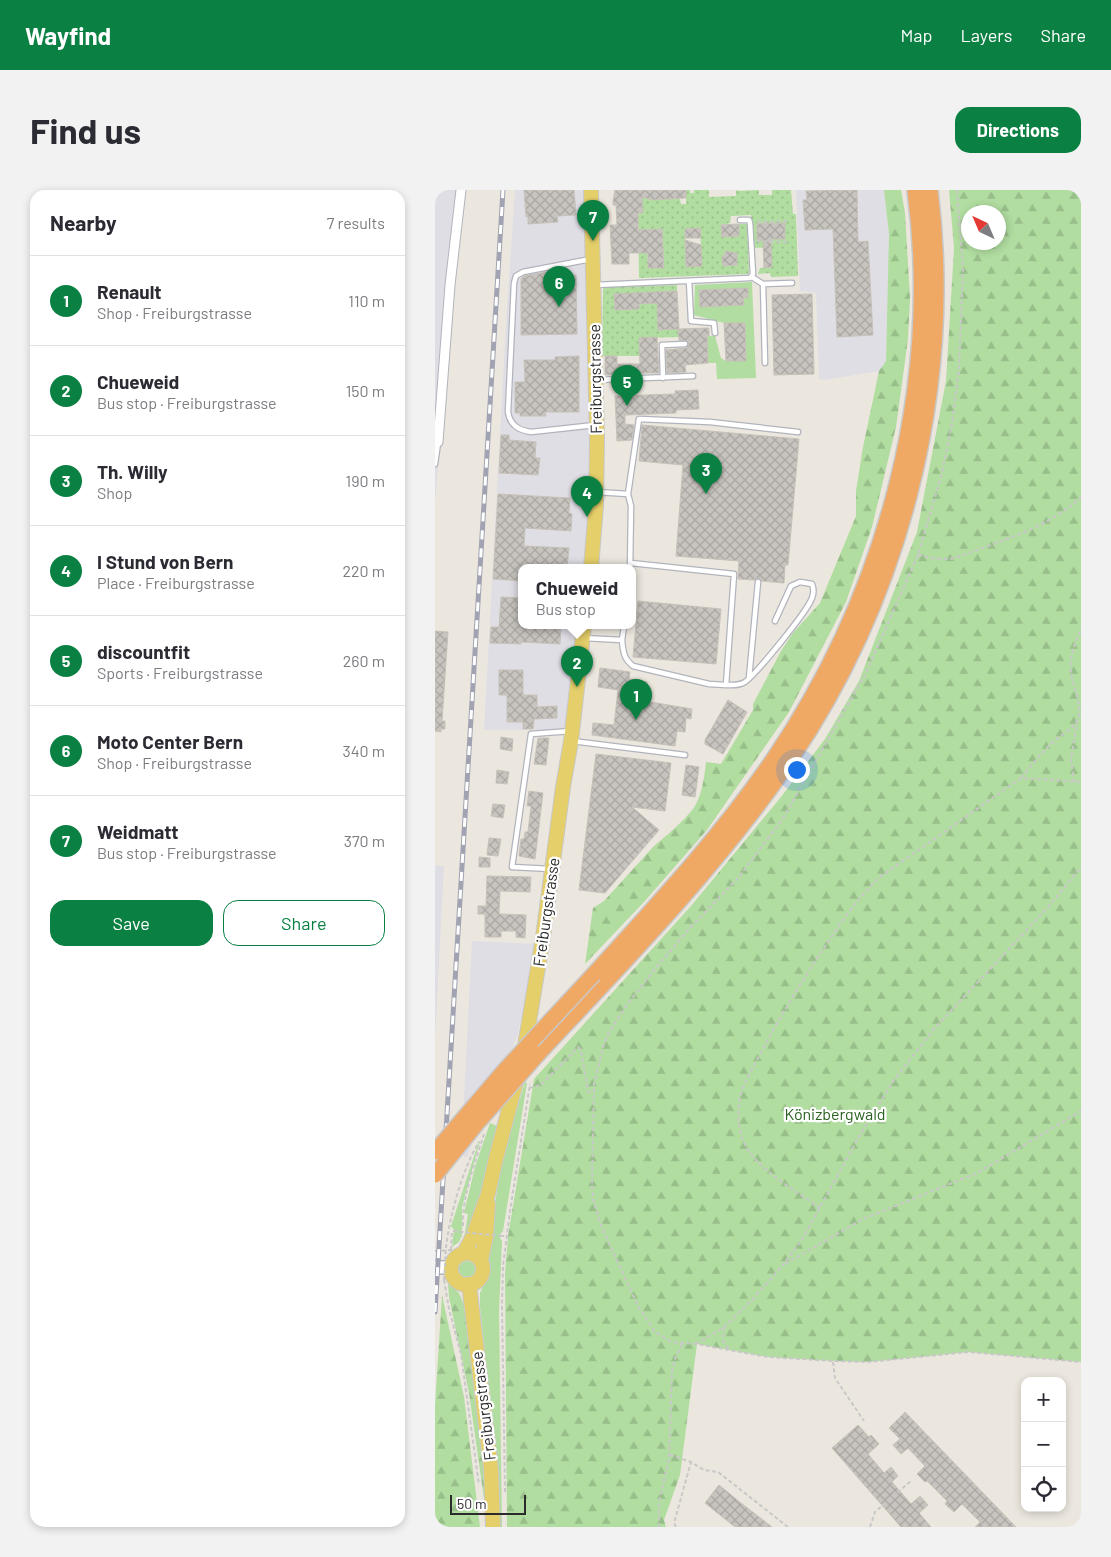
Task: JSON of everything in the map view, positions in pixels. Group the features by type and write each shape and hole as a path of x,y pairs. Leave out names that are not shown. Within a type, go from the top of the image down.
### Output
{"highway":[{"path":"435,1152 483,1094 688,869 757,782 789,736 816,691 840,644 862,595 880,544 895,492 907,439 915,386 920,326 921,277 915,190"},
{"path":"435,1175 499,1098 693,885 769,790 800,745 828,699 865,626 902,523 926,416 935,311 935,251 930,190"}],"main road":[{"name":"Freiburgstrasse","path":"591,190 596,425 596,492 591,564"},
{"name":"Freiburgstrasse","path":"448,1274 456,1258 457,1250 473,1236 488,1194 527,1043 584,632"},
{"name":"Freiburgstrasse","path":"488,1194 489,1214 481,1260 483,1269 481,1276 475,1283 469,1284 491,1469 493,1527"},
{"path":"457,1250 473,1254 481,1260"},
{"path":"435,1267 448,1274 452,1274 457,1281 469,1284"}],"street":[{"path":"436,443 450,285 461,190"}],"lane":[{"path":"740,220 749,220 750,223 752,277"},
{"path":"593,258 523,272 516,276 514,283 508,412 511,423 517,428 531,432 596,425"},
{"path":"594,285 749,279 752,277"},
{"path":"752,277 763,284 792,283"},
{"path":"689,281 691,321 715,323 715,333"},
{"path":"763,284 765,363"},
{"path":"663,378 662,345 685,344"},
{"path":"595,380 693,376"},
{"path":"631,564 631,506 628,494 639,419 710,422 798,432"},
{"path":"435,464 436,443"},
{"path":"596,492 628,494"},
{"path":"636,565 733,574 726,685"},
{"path":"748,679 758,582"},
{"path":"624,629 623,653 633,666 709,684 738,685 748,679 807,608 814,592 812,584 800,582 791,586 775,621"},
{"path":"584,632 622,640"},
{"path":"552,869 513,867 531,734 571,736 685,755"}],"path":[{"path":"750,223 787,221"},
{"path":"754,241 787,242"},
{"path":"918,555 939,560 950,559 1008,540 1042,523 1081,497"},
{"path":"820,1208 768,1171 750,1153 742,1138 738,1116 744,1086 799,984 863,892 880,877 1021,778 1032,763 1072,728 1080,714 1078,694 1072,676 1070,660 1081,630"},
{"path":"1073,782 1071,758 1077,721"},
{"path":"1021,778 1081,782"},
{"path":"696,1344 724,1327 751,1301 783,1265 803,1238 861,1133 894,1080 934,1029 1051,905 1081,867"},
{"path":"529,1088 541,1085 578,1047 581,1050 588,1091 593,1094 591,1170 593,1199 599,1220 647,1321 655,1332 672,1342 696,1344 768,1357 833,1361 868,1362 969,1352 1081,1362"},
{"path":"783,1265 863,1219 977,1173 1081,1111"},
{"path":"463,1234 463,1213 466,1196 484,1133 472,1153 448,1231 446,1248 449,1309 461,1354 479,1490"},
{"path":"448,1231 506,1236 502,1304 505,1499"},
{"path":"435,1251 457,1250 453,1231"},
{"path":"724,1327 723,1341 731,1350"},
{"path":"659,1527 659,1502 669,1455 672,1371 676,1356 683,1344"},
{"path":"833,1361 835,1378 864,1421"},
{"path":"669,1455 691,1462 703,1470 718,1472 788,1527"},
{"path":"676,1527 674,1524 691,1462"},
{"path":"870,1527 875,1512 912,1480"}],"shaded area":[{"path":"435,190 458,190 452,295 435,503"},
{"path":"515,190 585,190 591,330 590,490 586,564 518,564 518,629 579,629 568,730 484,730"},
{"path":"796,190 884,190 889,234 886,361 879,371 825,380 819,379 816,293 800,291"},
{"path":"435,866 444,866 435,1041"},
{"path":"472,941 538,944 517,1037 467,1157 461,1156"}],"green space":[{"path":"686,190 694,193 694,190 709,190 709,197 736,196 736,190 759,190 759,195 772,195 772,190 791,190 793,214 796,214 798,276 771,277 770,273 758,274 760,268 772,267 771,247 753,248 751,215 731,216 730,223 721,225 722,237 737,224 747,224 748,274 639,278 638,213 642,198 680,199 681,204 686,204","holes":["784,223 785,238 758,240 757,224","700,228 702,266 687,267 685,229","662,229 664,267 648,268 647,230"]},
{"path":"884,190 901,190 905,213 910,298 908,339 896,427 872,527 846,602 789,712 707,830 644,902 585,964 593,908 604,901 654,846 693,809 702,789 706,762 721,764 753,710 753,704 781,651 793,633 820,603 856,516 856,491 863,447 879,371 886,361 889,234"},
{"name":"Könizbergwald","path":"949,190 1081,190 1081,1362 969,1352 868,1362 833,1361 768,1357 697,1344 680,1475 664,1520 666,1527 507,1527 505,1273 508,1236 534,1079 691,906 781,797 825,739 859,681 917,532 946,381 954,248"},
{"path":"752,282 756,378 717,379 716,363 708,363 706,336 715,336 721,358 726,361 746,360 745,323 724,323 694,315 695,285","holes":["699,291 743,298 744,305 700,307"]},
{"path":"677,285 677,291 657,292 658,329 678,329 679,337 640,338 640,356 602,356 603,289 606,287"},
{"path":"525,1082 527,1083 503,1231 500,1238 502,1241 499,1311 502,1527 499,1527 498,1474 480,1293 489,1272 486,1257 502,1161"},
{"path":"490,1123 497,1126 472,1228 464,1239 468,1214 464,1213 475,1167"},
{"path":"479,1141 462,1207 462,1235 459,1242 452,1247 454,1229 451,1226"},
{"path":"467,1261 473,1263 475,1269 473,1275 467,1277 461,1275 459,1269 461,1263"},
{"path":"448,1283 459,1293 464,1305 485,1478 487,1520 469,1393 449,1297"},
{"path":"442,1295 464,1397 480,1527 435,1527 435,1405"}],"building":[{"path":"524,190 574,190 576,215 557,216 558,222 528,224"},
{"path":"615,190 686,190 686,198 653,200 642,197 643,213 638,213 638,230 662,229 664,268 648,268 648,253 629,253 629,264 612,264 610,225 617,225 616,205 613,205"},
{"path":"857,190 858,242 868,241 873,335 837,337 833,229 805,230 803,200 807,200 806,191"},
{"path":"785,223 785,239 771,239 772,267 764,268 763,240 757,240 757,224"},
{"path":"721,225 739,225 739,236 722,237"},
{"path":"700,228 701,238 685,238 685,229"},
{"path":"685,240 701,245 702,266 686,267"},
{"path":"726,251 737,253 737,265 723,266 722,256 724,256"},
{"path":"552,271 553,278 576,275 577,334 521,335 521,279 524,276"},
{"path":"748,288 748,298 743,298 744,305 700,307 699,290"},
{"path":"677,291 679,329 709,328 709,336 707,336 708,363 685,365 686,372 667,373 666,350 687,348 689,345 688,341 679,340 678,329 658,330 657,303 639,304 639,309 615,310 614,294"},
{"path":"812,294 814,374 774,375 772,295"},
{"path":"724,323 745,323 746,361 726,361"},
{"path":"657,337 659,373 605,375 605,356 617,356 617,364 640,364 639,338"},
{"path":"579,356 579,412 545,412 546,416 520,416 520,413 515,413 515,382 525,382 524,360 555,360 555,357"},
{"path":"698,390 699,409 676,410 676,413 625,415 625,424 634,425 632,440 617,441 615,396 675,394 675,391"},
{"path":"642,425 799,439 788,565 785,565 784,583 762,581 758,578 754,580 738,579 739,561 676,556 683,465 639,461"},
{"path":"501,435 509,435 509,440 536,442 535,458 540,458 538,475 499,473"},
{"path":"498,494 570,498 569,513 572,514 571,531 525,528 524,546 569,548 567,564 518,564 518,581 493,579"},
{"path":"501,597 518,598 518,629 561,629 560,644 490,643 491,627 499,627"},
{"path":"638,601 721,609 716,664 633,657"},
{"path":"435,631 448,632 442,721 445,721 445,729 441,729 441,732 435,731"},
{"path":"600,668 630,672 629,679 647,682 645,701 692,709 691,719 686,718 685,732 677,731 675,746 592,735 593,723 614,725 618,690 598,687"},
{"path":"499,670 523,670 523,695 537,695 537,707 557,706 557,718 534,719 533,729 523,729 523,722 507,722 507,695 499,695"},
{"path":"728,700 747,712 723,754 705,744 705,740"},
{"path":"501,737 513,739 512,751 500,749"},
{"path":"538,738 549,738 546,765 534,764"},
{"path":"596,754 671,763 665,811 632,807 659,830 605,893 579,890"},
{"path":"686,765 699,767 695,797 682,795"},
{"path":"497,770 509,772 507,784 496,783"},
{"path":"529,791 543,793 535,859 519,856 521,839 524,839 525,832 528,832 531,806 527,806"},
{"path":"493,804 505,805 503,818 491,816"},
{"path":"489,838 501,839 498,856 487,855"},
{"path":"479,857 490,858 490,867 479,867"},
{"path":"487,876 531,877 530,892 500,891 499,914 526,915 525,938 516,937 516,931 501,931 501,937 485,937 485,914 478,914 478,906 486,906"},
{"path":"905,1412 1016,1527 975,1527 980,1522 962,1504 954,1512 945,1504 947,1501 917,1474 925,1466 908,1448 901,1454 893,1445 900,1439 889,1428"},
{"path":"858,1425 869,1437 871,1435 879,1444 868,1454 884,1473 891,1467 898,1476 892,1482 911,1504 920,1496 928,1505 919,1513 931,1527 901,1527 832,1448"},
{"path":"719,1485 772,1527 735,1527 705,1503"}],"railway":[{"path":"435,1312 503,190"}],"place":[{"name":"Weidmatt","path":"593,241"},
{"name":"Moto Center Bern","path":"559,307"},
{"name":"discountfit","path":"627,406"},
{"name":"Th. Willy","path":"706,494"},
{"name":"I Stund von Bern","path":"587,517"},
{"name":"Chueweid","path":"577,687"},
{"name":"Renault","path":"636,720"}]}
